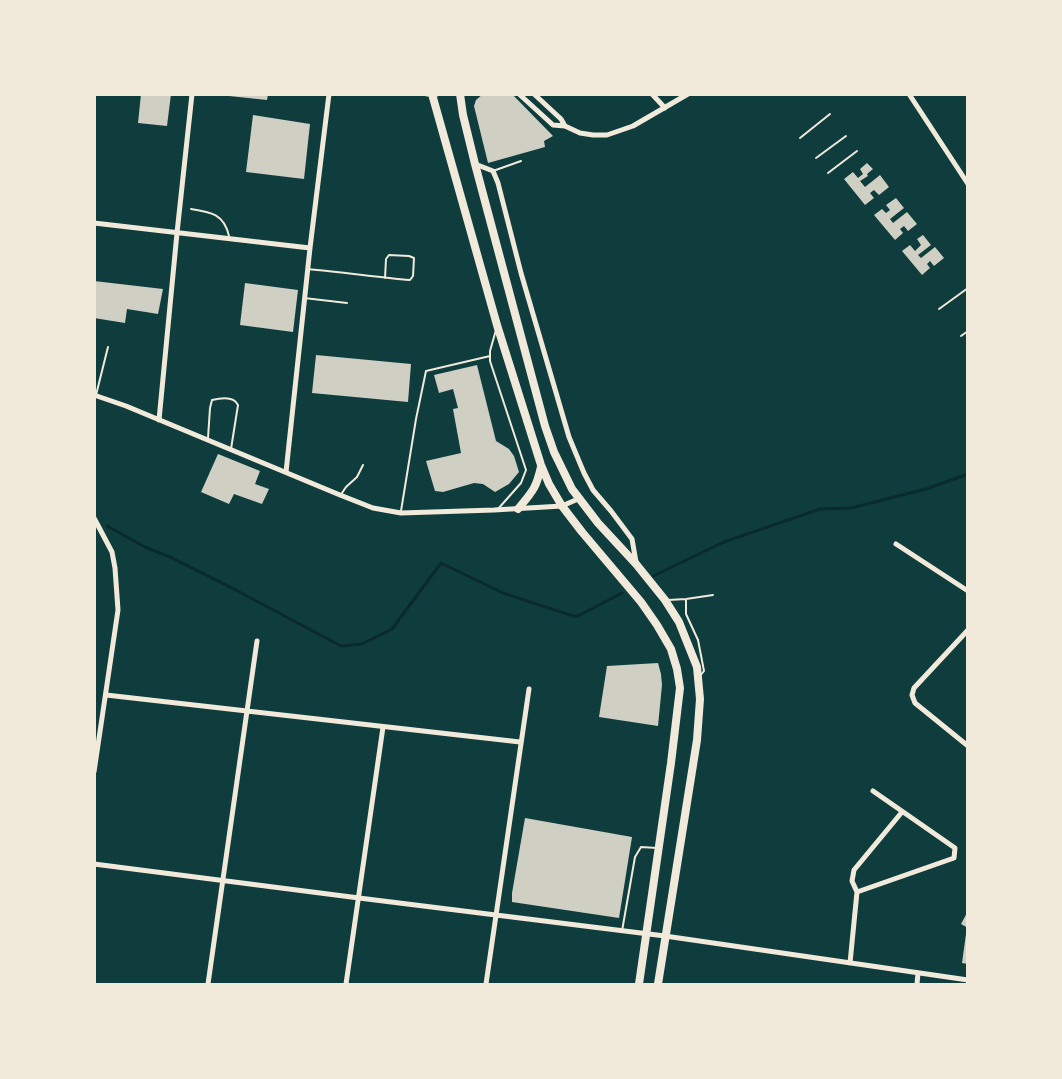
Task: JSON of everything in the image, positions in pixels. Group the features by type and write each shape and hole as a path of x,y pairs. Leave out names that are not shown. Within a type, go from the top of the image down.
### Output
{"main road":[{"path":"460,94 475,164 545,426 554,452 578,499 636,564 680,622 697,666 700,699 696,740 658,984"},
{"path":"432,95 497,325 549,484 562,506 641,602 657,625 671,649 677,669 680,688 639,984"},
{"path":"518,509 537,484 541,465"}],"street":[{"path":"159,420 192,94"},
{"path":"286,472 307,269 329,94"},
{"path":"519,94 553,125 565,126 580,133 593,135 607,135 633,126 688,94"},
{"path":"534,94 561,119 565,126"},
{"path":"652,94 665,108"},
{"path":"909,94 968,184"},
{"path":"475,164 493,171 498,183 568,437 593,490 632,539 636,564"},
{"path":"94,223 310,248"},
{"path":"95,395 373,508 401,513 497,510 562,506 578,499"},
{"path":"94,518 112,552 118,610 94,772"},
{"path":"896,544 968,591"},
{"path":"968,630 914,688 912,695 915,703 968,746"},
{"path":"208,984 257,641"},
{"path":"486,984 529,689"},
{"path":"106,695 520,742"},
{"path":"346,984 383,727"},
{"path":"857,892 954,858 956,853 955,848 873,791"},
{"path":"850,963 857,892 852,881 854,870 902,812"},
{"path":"94,864 665,936 968,980"},
{"path":"917,984 918,973"}],"lane":[{"path":"800,138 830,114"},
{"path":"816,158 846,136"},
{"path":"828,173 857,151"},
{"path":"493,171 521,161"},
{"path":"191,209 209,212 221,218 230,239"},
{"path":"307,269 385,278 410,280 414,258 389,255 386,259 385,278"},
{"path":"939,309 968,288"},
{"path":"304,298 347,303"},
{"path":"497,325 490,351 490,361 526,470 521,483 497,510"},
{"path":"961,336 968,331"},
{"path":"95,395 108,347"},
{"path":"401,513 426,371 490,356"},
{"path":"208,440 212,400 232,400 238,405 231,449"},
{"path":"340,495 357,477 363,465"},
{"path":"665,600 713,595"},
{"path":"686,599 686,614 698,640 704,671 698,679"},
{"path":"622,931 635,857 641,848 658,848"}],"building":[{"path":"141,94 171,94 167,126 138,123"},
{"path":"229,94 268,94 267,100 229,96"},
{"path":"483,94 512,94 553,136 544,141 545,147 488,163 474,106 476,100"},
{"path":"253,115 310,124 304,179 246,172"},
{"path":"867,163 873,169 860,181 865,187 880,175 889,187 879,195 874,190 870,193 874,198 865,205 844,179 853,172 858,178 863,174 860,169"},
{"path":"896,198 904,208 890,219 893,223 907,212 917,224 908,231 904,226 900,229 903,233 895,240 874,215 882,209 886,213 890,210 886,205"},
{"path":"923,235 931,245 918,255 921,258 935,247 944,258 934,266 930,261 927,264 930,268 922,275 902,251 910,245 915,251 921,245 917,239"},
{"path":"94,281 163,289 158,314 127,309 125,323 94,318"},
{"path":"245,283 298,290 293,332 240,325"},
{"path":"316,355 411,364 408,402 312,393"},
{"path":"477,365 496,441 509,449 519,472 509,484 495,492 483,484 474,483 443,492 435,491 426,461 461,453 453,409 458,408 453,389 439,393 434,375"},
{"path":"218,454 260,471 255,484 269,489 262,504 234,494 229,504 201,492"},
{"path":"658,663 662,685 658,726 599,717 607,666"},
{"path":"525,818 632,837 619,918 512,902"},
{"path":"968,911 968,928 961,924"},
{"path":"966,934 968,934 968,964 962,963"}],"waterway":[{"path":"653,576 724,542 820,509 851,508 926,489 968,474"},
{"path":"107,526 145,547 232,588 341,646 362,644 392,629 441,563 503,593 573,616 578,616 622,593"}]}
